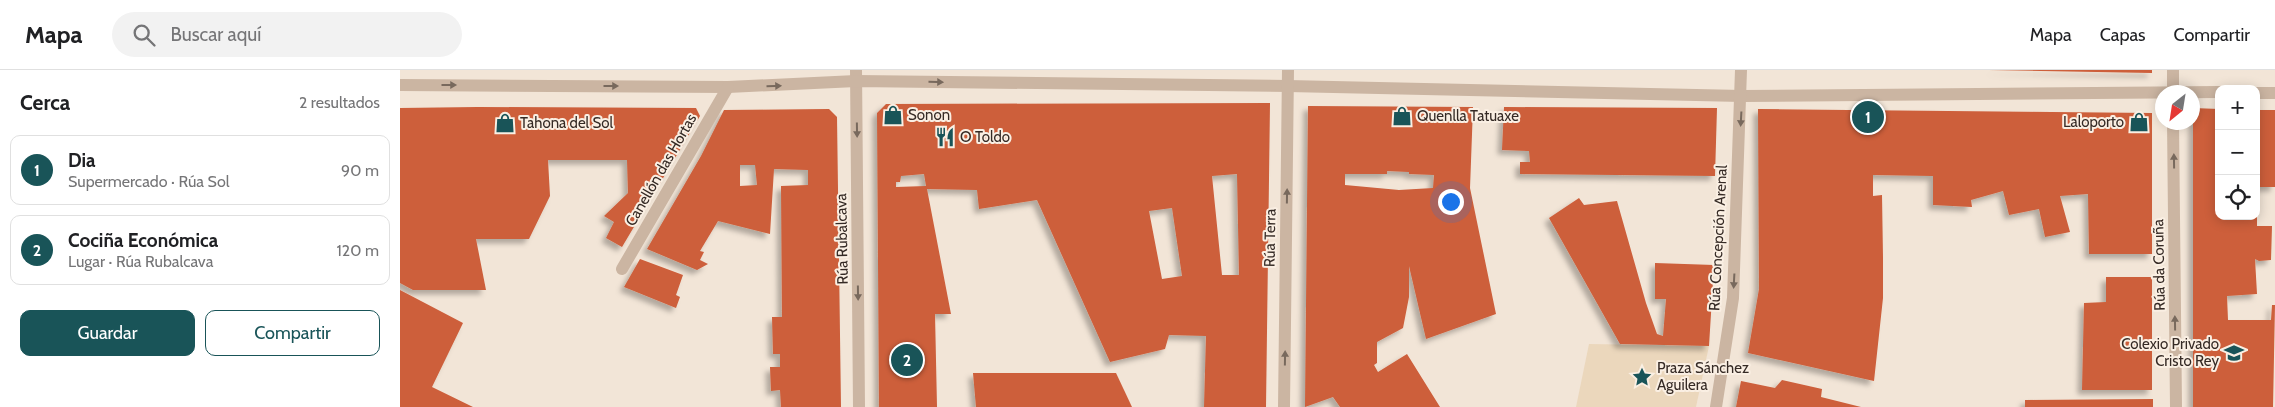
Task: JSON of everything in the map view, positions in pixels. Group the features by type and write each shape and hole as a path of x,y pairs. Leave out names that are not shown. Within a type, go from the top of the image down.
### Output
{"street":[{"name":"Rúa Terra","path":"1284,407 1288,70"},
{"name":"Rúa Concepción Arenal","path":"1716,407 1733,298 1742,70"},
{"path":"2173,70 2173,85"},
{"path":"400,85 728,87 856,76 1742,96 2155,92"},
{"name":"Rúa Rubalcava","path":"856,76 859,407"},
{"name":"Canellón das Hortas","path":"622,269 728,87"},
{"path":"2200,92 2215,92"},
{"path":"2260,93 2275,93"},
{"name":"Rúa da Coruña","path":"2173,130 2176,407"}],"shaded area":[{"name":"Praza Sánchez Aguilera","path":"1589,344 1709,346 1696,407 1576,407"}],"building":[{"path":"1989,70 2152,70 2152,73"},
{"path":"1270,103 1266,407 1204,407 1206,336 1169,335 1165,349 1110,362 1037,200 979,209 977,190 927,189 951,314 935,314 937,407 879,407 877,113 886,104","holes":["924,174 926,186 896,187 896,182 900,182 901,176","1237,174 1239,275 1222,275 1212,176","1172,208 1182,276 1162,279 1149,211"]},
{"path":"1308,106 1473,107 1470,188 1496,314 1426,339 1409,266 1409,297 1403,328 1377,342 1377,363 1374,365 1378,372 1407,354 1440,407 1340,407 1333,397 1305,407","holes":["1387,171 1409,172 1409,174 1434,175 1433,188 1399,190 1345,185 1345,174 1387,174"]},
{"path":"1504,107 1717,108 1715,176 1520,174 1520,162 1530,162 1529,151 1502,150"},
{"path":"400,108 696,108 700,116 622,247 606,238 614,222 604,216 628,193 627,160 548,160 550,196 529,239 476,239 486,290 413,290 400,283"},
{"path":"2200,108 2215,109 2215,220 2257,220 2257,226 2272,226 2271,260 2259,261 2255,259 2257,294 2227,296 2228,320 2271,320 2272,305 2275,305 2273,407 2193,407 2193,130 2200,130"},
{"path":"829,109 837,117 841,407 781,407 780,390 771,391 770,367 780,367 780,354 773,354 772,317 782,317 781,186 808,185 808,170 774,169 770,234 718,221 700,251 704,252 700,260 708,264 697,270 647,249 701,156 724,110","holes":["740,165 755,165 757,185 740,186"]},
{"path":"1758,109 2152,113 2152,254 2089,254 2088,194 2060,196 2070,232 2045,237 2039,209 2009,215 2003,191 1971,200 1972,207 1933,205 1933,176 1873,175 1873,196 1882,195 1883,258 1883,298 1874,381 1748,353 1759,289"},
{"path":"2260,110 2275,110 2275,187 2260,187"},
{"path":"1579,198 1584,205 1617,201 1646,303 1657,334 1663,336 1666,299 1655,299 1655,263 1714,265 1709,346 1620,344 1549,218"},
{"path":"640,259 683,275 676,295 680,297 676,308 624,287"},
{"path":"2106,277 2152,277 2152,390 2082,390 2084,303 2106,302"},
{"path":"400,290 463,323 432,387 473,407 400,407"},
{"path":"973,373 1116,373 1132,407 976,407"},
{"path":"1782,380 1822,389 1821,397 1861,407 1736,407 1741,381 1775,388"},
{"path":"2153,399 2153,407 2025,407 2025,400"}],"place":[{"name":"Sonon","path":"893,115"},
{"name":"Quenlla Tatuaxe","path":"1402,116"},
{"name":"Dia","path":"1868,117"},
{"name":"Laloporto","path":"2139,122"},
{"name":"Tahona del Sol","path":"505,123"},
{"name":"O Toldo","path":"945,137"},
{"name":"Colexio Privado Cristo Rey","path":"2234,353"},
{"name":"Cociña Económica","path":"907,360"},
{"name":"Praza Sánchez Aguilera","path":"1642,377"}]}
